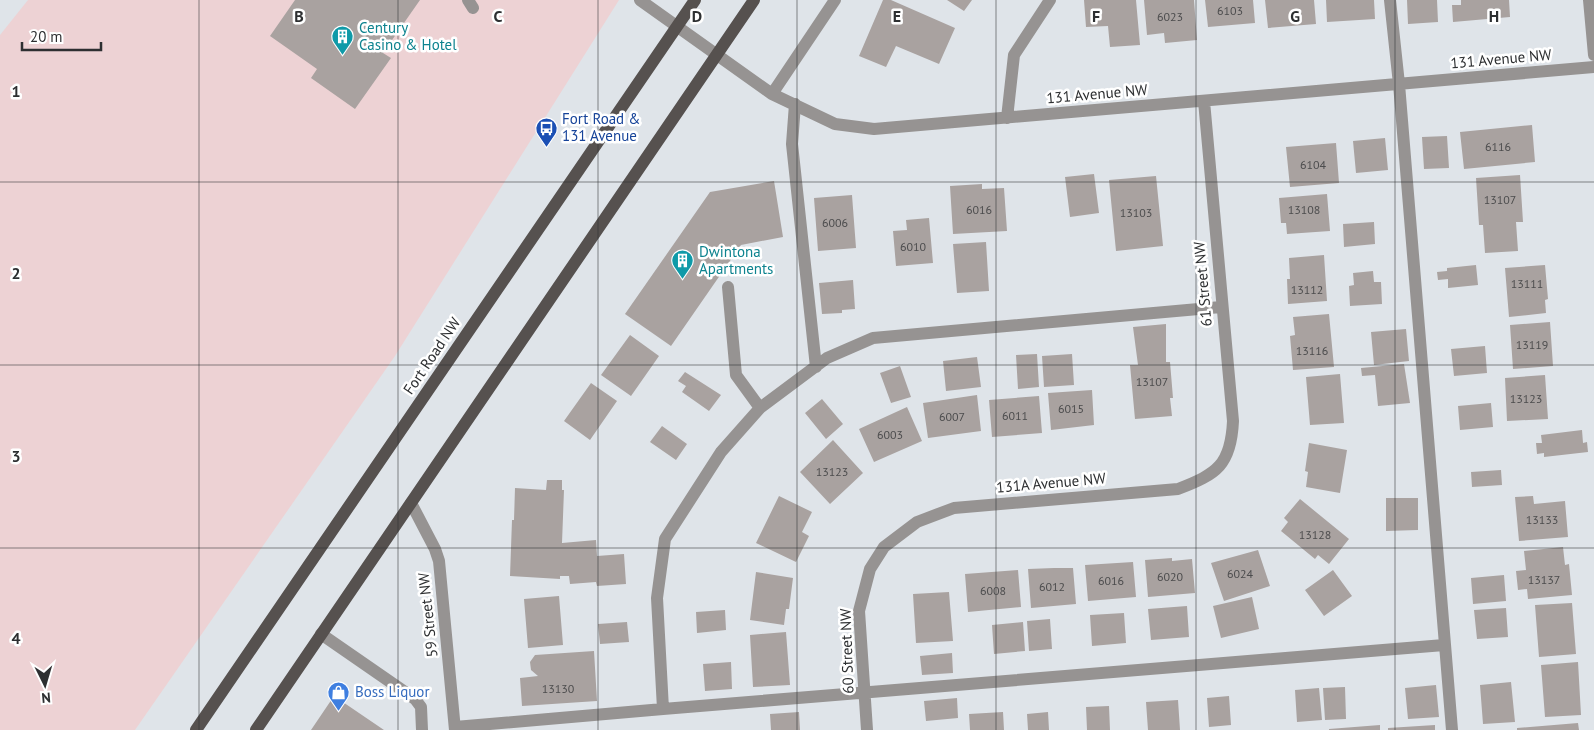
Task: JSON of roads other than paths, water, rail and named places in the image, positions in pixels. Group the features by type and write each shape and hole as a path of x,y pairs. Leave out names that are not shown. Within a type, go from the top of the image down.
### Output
{"main road":[{"name":"Fort Road NW","path":"196,730 695,0"},
{"path":"256,730 754,0"}],"street":[{"name":"131 Avenue NW","path":"640,0 772,94 835,124 874,129 1594,68"},
{"path":"772,94 835,0"},
{"path":"1007,118 1014,55 1050,0"},
{"path":"1390,0 1399,84 1452,730"},
{"path":"1589,0 1594,55"},
{"name":"61 Street NW","path":"1204,101 1221,307 1233,421 1232,443 1224,462"},
{"path":"794,104 792,144 816,367"},
{"path":"728,286 736,375 760,408"},
{"path":"663,709 657,598 665,539 721,452 760,408 827,358 873,338 1221,307"},
{"name":"131A Avenue NW","path":"884,547 917,522 954,508 1178,488 1206,478 1224,462"},
{"name":"59 Street NW","path":"411,503 435,549 439,561 455,728"},
{"name":"60 Street NW","path":"867,730 859,610 870,569 884,547"},
{"path":"321,634 416,699 421,707 422,730"},
{"path":"455,728 663,709 1444,645"}],"place":[{"name":"Century Casino & Hotel","path":"343,56"},
{"name":"Fort Road & 131 Avenue","path":"546,147"},
{"name":"Dwintona Apartments","path":"683,280"},
{"name":"Boss Liquor","path":"339,711"}]}
